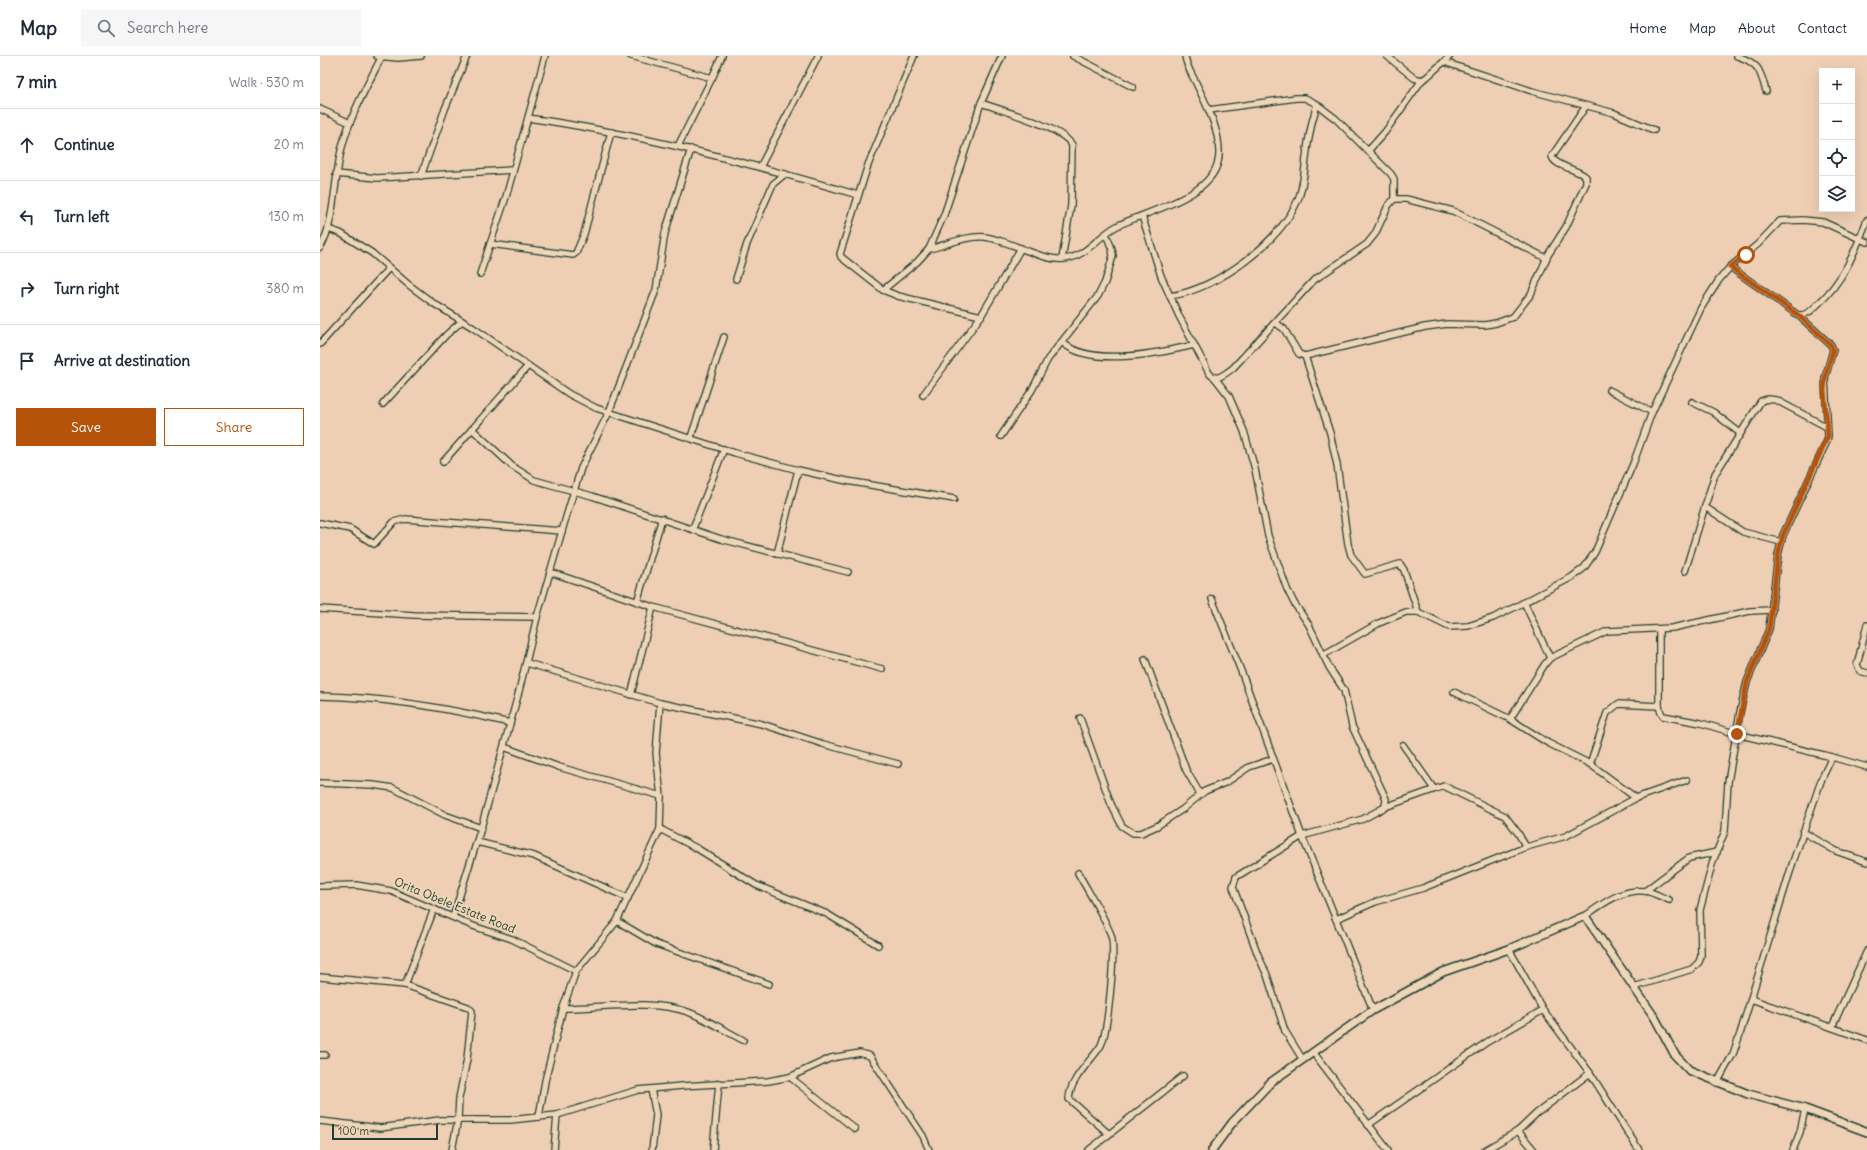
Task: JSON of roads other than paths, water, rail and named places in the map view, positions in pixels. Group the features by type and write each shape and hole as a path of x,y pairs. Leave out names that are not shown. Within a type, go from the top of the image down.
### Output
{"street":[{"path":"321,245 328,229 342,145 379,57 420,56"},
{"path":"421,176 445,109 467,56"},
{"path":"480,274 513,170 545,56"},
{"path":"630,56 712,78"},
{"path":"678,146 722,56"},
{"path":"760,167 818,56"},
{"path":"914,56 868,165 840,257 883,290 898,296 981,316"},
{"path":"883,290 929,250 944,215 981,103 1002,56"},
{"path":"1073,56 1133,88"},
{"path":"929,250 977,237 1004,241 1021,248 1062,259 1078,256 1116,226 1187,197 1210,176 1219,157 1217,137 1209,110 1187,67 1185,56"},
{"path":"1387,56 1414,78 1422,80"},
{"path":"1368,151 1385,132 1422,80 1450,56"},
{"path":"1737,56 1745,59 1760,69 1766,91"},
{"path":"1444,62 1532,91 1614,113 1654,130"},
{"path":"1209,110 1305,98 1317,104 1336,119 1368,151 1392,176 1395,189 1394,199 1388,206 1375,234 1367,244 1314,280 1234,368 1219,378 1215,378"},
{"path":"981,103 1051,129 1066,138 1072,145 1071,204 1062,259"},
{"path":"1170,296 1184,294 1224,276 1240,266 1282,228 1292,213 1299,197 1317,104"},
{"path":"1276,323 1284,329 1299,354 1304,356 1425,327 1447,324 1485,325 1505,321 1518,312 1531,294 1546,258 1566,227 1587,180 1581,172 1557,164 1553,161 1552,156 1586,106"},
{"path":"320,109 350,123"},
{"path":"528,118 611,132 691,149 772,170 858,195"},
{"path":"490,244 573,255 576,253 590,213 611,132"},
{"path":"453,917 477,842 504,747 527,663 537,617 573,492 581,468 609,412 656,290 665,234 691,149"},
{"path":"336,174 377,178 513,170"},
{"path":"772,170 773,184"},
{"path":"736,279 747,244 773,184 785,174"},
{"path":"1394,199 1406,199 1453,211 1546,258"},
{"path":"1142,216 1152,252 1170,296 1209,373 1215,378 1229,396 1244,431 1255,469 1268,536 1279,568 1294,603 1309,625 1323,654 1344,690 1352,726 1386,799 1385,807"},
{"path":"1323,654 1400,614 1418,612 1443,625 1458,628 1493,618 1572,577 1584,568 1595,552 1633,464 1652,412 1701,308 1719,280 1730,267 1758,244 1776,223 1784,220 1823,222 1867,242"},
{"path":"1798,315 1804,315 1812,310 1835,286 1848,266 1867,220"},
{"path":"328,229 340,233 372,253 433,303 580,401 609,412 691,437 724,449 798,470 847,481 954,499"},
{"path":"1001,436 1032,390 1048,359 1086,314 1105,282 1113,256 1106,234"},
{"path":"923,395 981,316 1021,248"},
{"path":"1634,987 1692,969 1698,962 1701,949 1700,910 1717,852 1725,831 1728,782 1737,734 1747,682 1769,629 1778,555 1798,500 1827,441 1825,378 1833,350 1831,345 1798,315 1730,267"},
{"path":"320,344 389,268"},
{"path":"383,404 446,335 462,321"},
{"path":"691,437 724,337"},
{"path":"1062,342 1073,350 1109,357 1153,354 1194,345"},
{"path":"1304,356 1330,433 1337,465 1348,544 1351,555 1365,574 1400,564 1404,570 1418,612"},
{"path":"443,462 528,366"},
{"path":"1609,390 1652,412"},
{"path":"1685,571 1717,469 1761,401 1767,399 1776,400 1827,427"},
{"path":"1692,402 1713,412 1740,433"},
{"path":"472,429 523,474 534,480 592,496 777,554 848,572"},
{"path":"693,528 724,449"},
{"path":"777,554 798,470"},
{"path":"1705,507 1743,532 1782,542"},
{"path":"636,602 662,518"},
{"path":"320,523 350,529 374,544 394,522 405,519 562,531"},
{"path":"550,572 636,602 882,670"},
{"path":"1212,599 1241,671 1302,836 1373,1010"},
{"path":"1524,602 1550,658"},
{"path":"631,695 653,607"},
{"path":"320,609 414,615 537,617"},
{"path":"1510,719 1550,658 1607,631 1672,628 1750,611 1772,610"},
{"path":"1867,625 1857,666 1860,670 1867,673"},
{"path":"1659,629 1659,706 1663,716 1700,723 1737,734 1867,767"},
{"path":"1145,659 1186,770 1200,794"},
{"path":"527,663 660,704 762,724 824,744 898,764"},
{"path":"1454,692 1510,719 1548,743 1590,764 1636,798"},
{"path":"320,696 343,696 454,710 510,723"},
{"path":"539,1117 545,1081 563,1008 576,971 618,921 660,829 661,796 656,752 660,704"},
{"path":"1590,764 1607,713 1612,708 1618,704 1659,706"},
{"path":"1080,718 1111,804 1119,820 1128,831 1138,834 1152,828 1182,809 1200,794 1227,782 1250,767 1273,759"},
{"path":"1403,745 1434,789"},
{"path":"504,747 559,766 661,796"},
{"path":"1717,1083 1733,1054 1803,832 1822,778 1832,757"},
{"path":"1336,919 1375,902 1423,888 1526,847 1566,836 1636,798 1686,780"},
{"path":"320,783 374,785 393,788 445,815 481,828"},
{"path":"1302,1060 1285,1031 1267,975 1233,887 1236,877 1302,836 1363,819 1385,807 1444,786 1505,816 1526,847"},
{"path":"660,829 698,849 756,885 827,914 878,945"},
{"path":"1803,832 1836,851 1867,862"},
{"path":"477,842 534,856 628,898"},
{"path":"1646,891 1689,858 1717,852"},
{"path":"1078,873 1111,935 1113,950 1106,1025 1101,1046 1075,1082 1069,1099 1109,1134"},
{"name":"Orita Obele Estate Road","path":"320,886 356,885 391,891 453,917 512,939 576,971"},
{"path":"1212,1150 1248,1105 1271,1082 1373,1010 1443,972 1509,949 1585,916 1617,896 1631,891 1646,891 1669,900"},
{"path":"405,985 434,909"},
{"path":"1585,916 1634,987 1684,1066 1696,1074 1717,1083 1748,1094 1805,1109 1867,1132"},
{"path":"618,921 656,944 769,984"},
{"path":"1509,949 1543,1010 1590,1073 1640,1150"},
{"path":"1832,1027 1854,977 1867,952"},
{"path":"320,977 405,985 468,1007 472,1011 467,1059 458,1104 458,1119 452,1150"},
{"path":"1751,999 1867,1040"},
{"path":"563,1008 634,1006 673,1008 689,1013 743,1040"},
{"path":"1368,1125 1487,1042 1543,1010"},
{"path":"1314,1052 1388,1150"},
{"path":"320,1121 380,1128 458,1119 510,1120 557,1115 623,1094 651,1089 719,1083 768,1081 790,1077 831,1058 865,1053 870,1056 923,1136 929,1150"},
{"path":"1485,1150 1518,1131 1537,1113 1590,1073"},
{"path":"1089,1150 1183,1076"},
{"path":"790,1077 855,1129"},
{"path":"713,1150 719,1083"},
{"path":"651,1089 656,1116 652,1150"},
{"path":"1793,1150 1800,1132 1805,1109"},
{"path":"554,1150 557,1115"},
{"path":"1518,1131 1534,1150"}]}
